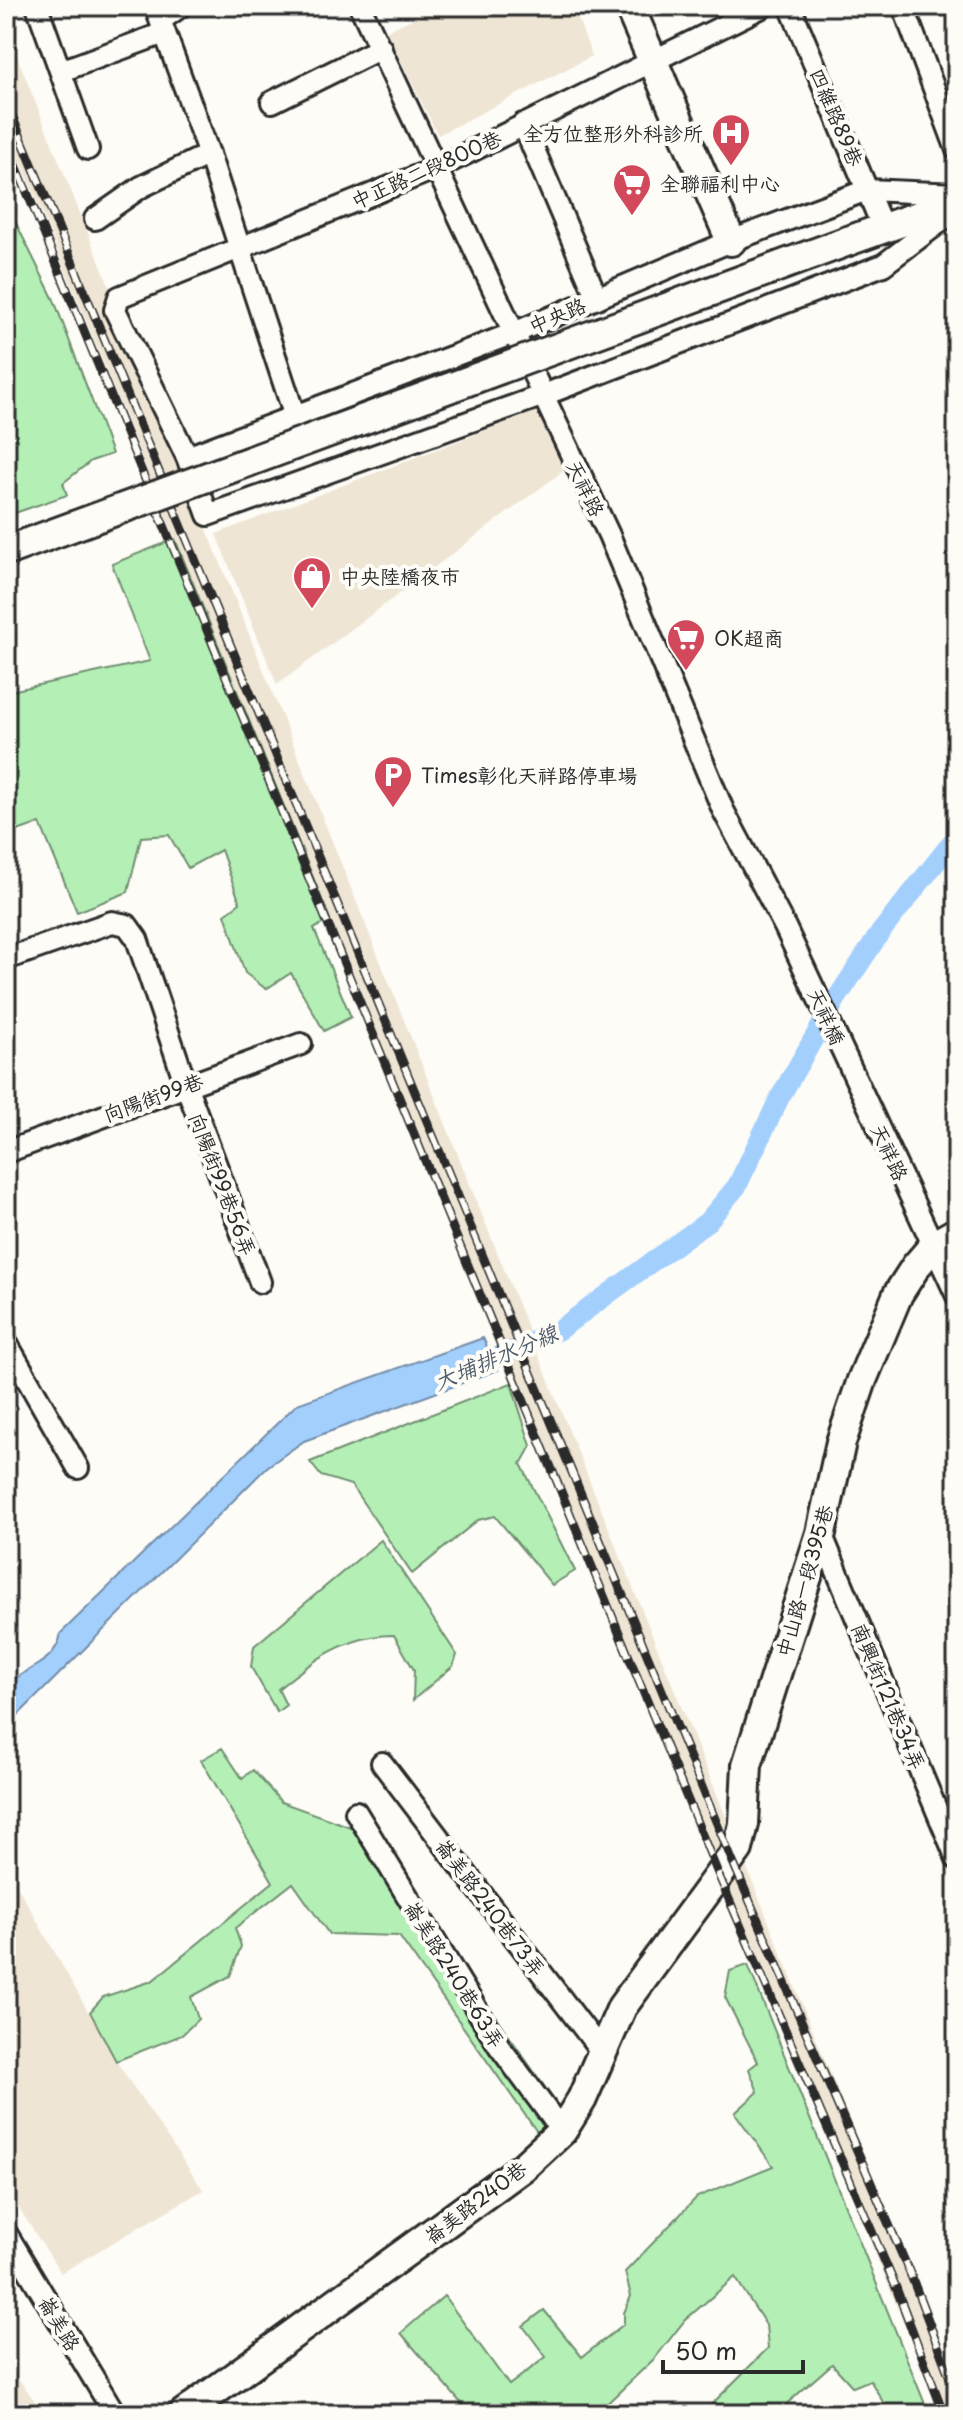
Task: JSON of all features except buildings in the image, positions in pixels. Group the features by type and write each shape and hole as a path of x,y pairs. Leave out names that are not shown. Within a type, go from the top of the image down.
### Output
{"street":[{"path":"37,6 88,149"},
{"path":"61,71 181,6"},
{"name":"天祥路","path":"360,6 439,167 541,396 609,535 723,810 806,972"},
{"path":"629,6 731,241"},
{"name":"中正路二段800巷","path":"187,457 115,310 119,297 439,167 764,6"},
{"name":"四維路89巷","path":"790,6 883,228"},
{"path":"903,6 957,150"},
{"path":"160,20 209,154 295,417"},
{"path":"272,102 381,48"},
{"path":"523,124 597,298"},
{"path":"95,219 141,187 209,154"},
{"name":"中央路","path":"187,457 514,333 731,241 867,190 957,194"},
{"name":"中央路","path":"6,551 957,202"},
{"path":"187,457 208,515 541,396 883,265 957,209"},
{"name":"向陽街99巷56弄","path":"6,959 112,922 127,925 137,939 186,1085 260,1282"},
{"name":"天祥橋","path":"806,972 847,1059"},
{"name":"向陽街99巷","path":"6,1152 301,1044"},
{"name":"天祥路","path":"847,1059 945,1238 957,1296"},
{"name":"中山路一段395巷","path":"687,1918 738,1849 744,1824 747,1765 821,1533 841,1442 862,1380 898,1294 945,1238"},
{"path":"6,1342 78,1468"},
{"name":"南興街121巷34弄","path":"821,1533 957,1859"},
{"name":"崙美路240巷73弄","path":"382,1763 601,2051"},
{"name":"崙美路240巷63弄","path":"356,1812 499,2046 562,2131"},
{"name":"崙美路240巷","path":"183,2414 523,2167 562,2131 582,2099 622,2007 687,1918"},
{"name":"崙美路","path":"6,2233 115,2414"}],"shaded area":[{"path":"440,6 573,6 592,56 438,135 386,31"},
{"path":"6,29 542,1364 957,2385 957,2414 941,2414 6,125"},
{"name":"中央陸橋夜市","path":"547,407 574,463 277,685 216,534"},
{"path":"6,1866 116,2061 203,2190 61,2273 6,2188"},
{"path":"6,2363 38,2405 23,2414 6,2414"}],"green space":[{"path":"6,203 54,300 112,454 91,461 63,483 67,495 6,516"},
{"path":"175,539 330,919 314,929 351,1017 324,1031 291,973 266,989 245,973 225,914 240,903 221,850 188,868 169,835 141,837 128,892 77,912 40,823 6,835 6,692 150,661 112,564"},
{"path":"511,1383 531,1446 521,1464 575,1571 552,1585 495,1516 478,1520 412,1574 351,1485 321,1476 310,1462"},
{"path":"381,1540 457,1655 453,1666 413,1700 414,1670 394,1635 361,1639 318,1659 278,1689 286,1705 277,1712 251,1667 254,1646"},
{"path":"222,1748 242,1778 253,1770 281,1802 367,1833 572,2126 547,2146 399,1936 329,1934 293,1883 235,1928 241,1946 230,1976 191,1997 198,2019 182,2035 116,2061 90,2012 103,1997 152,1981 273,1882 201,1760"},
{"path":"748,1965 929,2414 875,2414 886,2407 870,2380 853,2387 832,2364 775,2414 702,2414 768,2348 766,2325 735,2277 685,2320 655,2358 596,2414 466,2414 467,2410 401,2333 444,2296 509,2385 546,2357 523,2326 544,2310 582,2357 624,2324 624,2313 631,2296 625,2272 697,2197 773,2166 735,2113 758,2092 749,2069 758,2062 725,1997 730,1971"}],"water":[{"path":"483,1338 498,1370 304,1441 267,1467 6,1727 6,1686 53,1652 61,1633 297,1404"}],"waterway":[{"name":"大埔排水分線","path":"468,1370 559,1330 708,1221 737,1186 780,1097 837,998 880,933 957,836"}],"railway":[{"path":"6,101 732,1860 912,2278 957,2396"},
{"path":"6,141 719,1876 895,2285 944,2414"}],"place":[{"name":"全方位整形外科診所","path":"731,167"},
{"name":"全聯福利中心","path":"632,217"},
{"name":"中央陸橋夜市","path":"312,610"},
{"name":"OK超商","path":"686,672"},
{"name":"Times彰化天祥路停車場","path":"393,809"}]}
